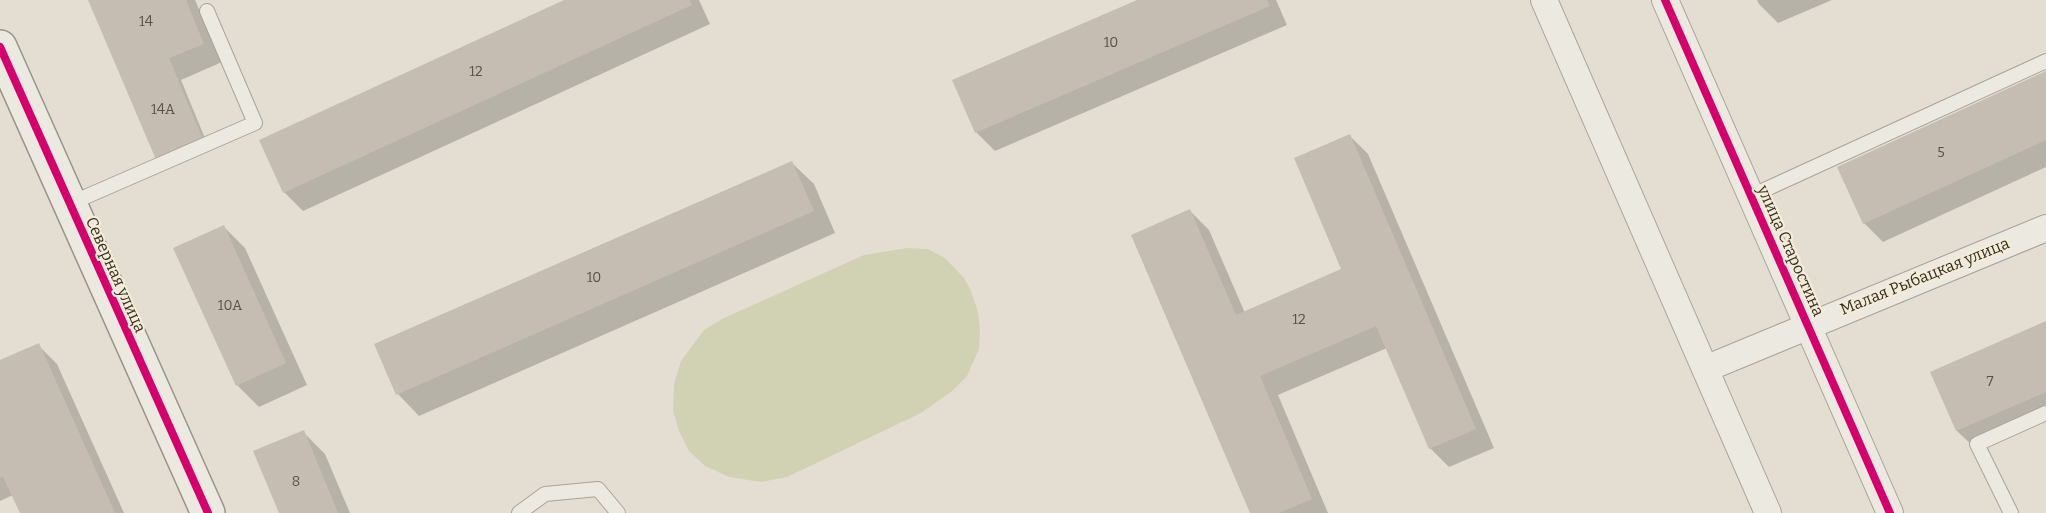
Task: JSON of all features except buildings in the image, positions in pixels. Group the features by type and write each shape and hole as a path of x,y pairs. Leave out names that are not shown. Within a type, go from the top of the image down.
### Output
{"street":[{"path":"1544,0 1768,513"},
{"name":"улица Старостина","path":"1665,0 1890,513"},
{"name":"Северная улица","path":"0,47 208,513"},
{"name":"Малая Рыбацкая улица","path":"1705,369 2046,228"}],"lane":[{"path":"69,204 255,123 207,11"},
{"path":"1751,196 2046,61"},
{"path":"2011,513 1977,444 2046,413"},
{"path":"519,513 545,494 598,489 618,513"}],"green space":[{"path":"907,248 928,249 945,258 964,278 978,312 979,349 967,376 951,392 921,413 787,477 761,482 729,477 705,466 689,451 679,431 673,411 674,384 681,361 704,330 722,319 864,255"}],"cycle path":[{"path":"1665,0 1890,513"},
{"path":"0,47 208,513"}]}
